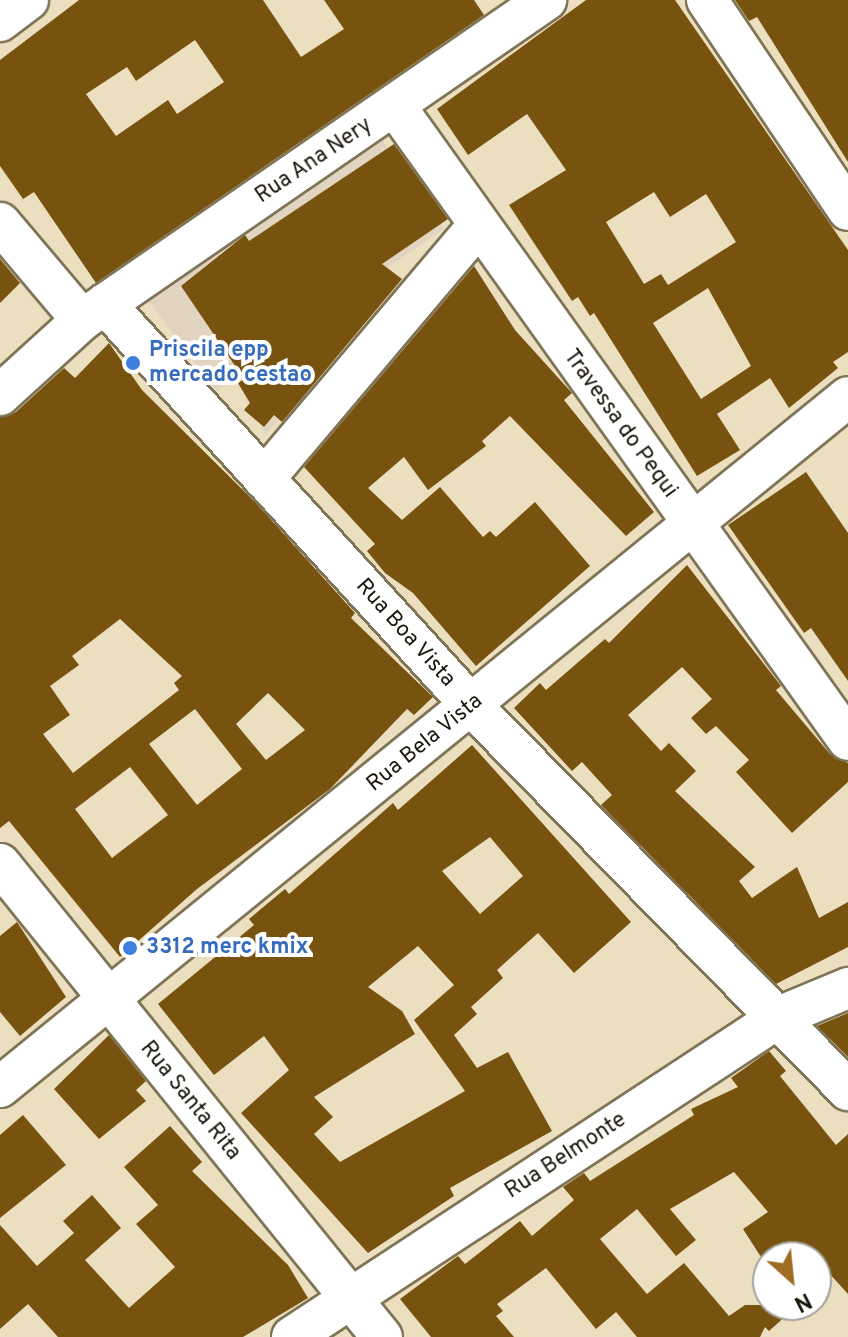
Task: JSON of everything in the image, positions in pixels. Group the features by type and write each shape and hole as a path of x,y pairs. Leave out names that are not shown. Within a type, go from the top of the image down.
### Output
{"street":[{"path":"0,21 28,0"},
{"name":"Rua Ana Nery","path":"0,395 93,312 546,0"},
{"path":"707,0 848,210"},
{"name":"Travessa do Pequi","path":"395,106 476,228 848,740"},
{"name":"Rua Boa Vista","path":"0,223 264,479 471,705 781,1016 848,1090"},
{"path":"264,479 476,228"},
{"name":"Rua Bela Vista","path":"0,1087 694,526 848,397"},
{"name":"Rua Santa Rita","path":"0,864 382,1337"},
{"name":"Rua Belmonte","path":"292,1337 781,1016 848,988"}],"shaded area":[{"path":"381,138 444,229 359,287 374,305 266,435 235,379 216,391 148,300"}],"building":[{"path":"79,0 263,0 301,57 344,29 324,0 474,0 484,15 96,283 34,192 23,199 0,166 0,60","holes":["195,40 224,82 177,114 168,100 116,136 86,94 127,67 136,81"]},
{"path":"586,0 675,0 848,250 848,352 833,362 838,368 789,408 770,378 717,414 740,450 697,476 594,313 590,316 578,297 572,301 509,205 566,170 527,114 468,155 437,109","holes":["654,192 670,217 706,194 736,242 668,285 661,274 644,284 606,222","708,288 751,366 701,399 653,323"]},
{"path":"735,0 848,0 848,162 757,17 749,21"},
{"path":"394,144 448,219 382,264 402,279 282,422 274,415 264,427 244,410 250,403 238,383 244,379 181,286 245,235 249,241"},
{"path":"0,259 20,283 0,303"},
{"path":"474,266 515,330 572,393 564,400 654,512 626,536 510,416 482,441 486,446 428,490 404,457 368,488 402,520 440,487 483,537 490,531 496,537 535,502 590,566 476,666 413,593 385,573 367,551 375,544 304,467"},
{"path":"109,343 142,390 254,501 355,613 351,618 433,697 414,715 407,709 330,789 197,889 120,957 9,821 0,828 0,417 16,412 64,368 75,378","holes":["120,619 182,676 174,683 179,690 73,773 43,734 70,715 50,686 79,665 72,656","268,693 305,730 266,760 236,724","195,709 242,769 197,805 149,744","130,767 168,815 112,858 75,809"]},
{"path":"806,472 848,533 848,681 811,628 804,633 728,525"},
{"path":"687,565 781,686 776,690 830,754 848,763 848,782 792,833 736,772 749,760 716,726 706,734 691,718 712,699 682,667 628,715 661,751 669,743 696,771 675,791 755,867 739,881 752,898 797,867 819,918 848,902 848,947 776,984 601,805 612,795 582,762 572,771 514,708 540,683 546,690 605,639 609,643"},
{"path":"472,745 631,922 574,973 538,933 497,970 503,978 471,1007 477,1014 454,1035 477,1068 508,1052 552,1131 450,1188 454,1196 368,1253 241,1113 289,1070 264,1036 214,1075 158,1004 254,925 249,919 285,889 289,894 393,803 398,810","holes":["490,837 523,876 480,914 442,871","418,946 454,985 414,1020 465,1091 340,1162 314,1134 333,1117 314,1097 415,1034 402,1011 368,987"]},
{"path":"17,922 66,997 20,1036 0,1012 0,936"},
{"path":"848,1013 848,1057 817,1026"},
{"path":"109,1035 146,1081 136,1090 146,1101 99,1139 54,1089"},
{"path":"769,1051 786,1071 780,1076 836,1145 848,1134 848,1294 832,1276 832,1241 752,1243 743,1229 768,1212 734,1172 670,1209 696,1240 676,1256 637,1209 600,1239 647,1294 684,1263 729,1316 745,1305 752,1305 752,1321 780,1321 769,1331 765,1327 760,1337 637,1337 616,1312 596,1329 546,1268 497,1304 503,1311 496,1316 514,1337 431,1337 400,1299 458,1256 465,1264 520,1221 532,1236 574,1200 563,1187 584,1173 590,1181 694,1115 691,1109 738,1087 731,1078"},
{"path":"23,1115 66,1165 0,1218 0,1135"},
{"path":"170,1126 202,1162 192,1171 288,1265 308,1298 243,1337 58,1337 28,1304 0,1329 0,1225 37,1266 74,1233 63,1221 92,1195 121,1228 85,1260 129,1308 175,1267 136,1224 158,1205 124,1167"}],"place":[{"name":"Priscila epp mercado cestao","path":"133,363"},
{"name":"3312 merc kmix","path":"130,948"}]}
